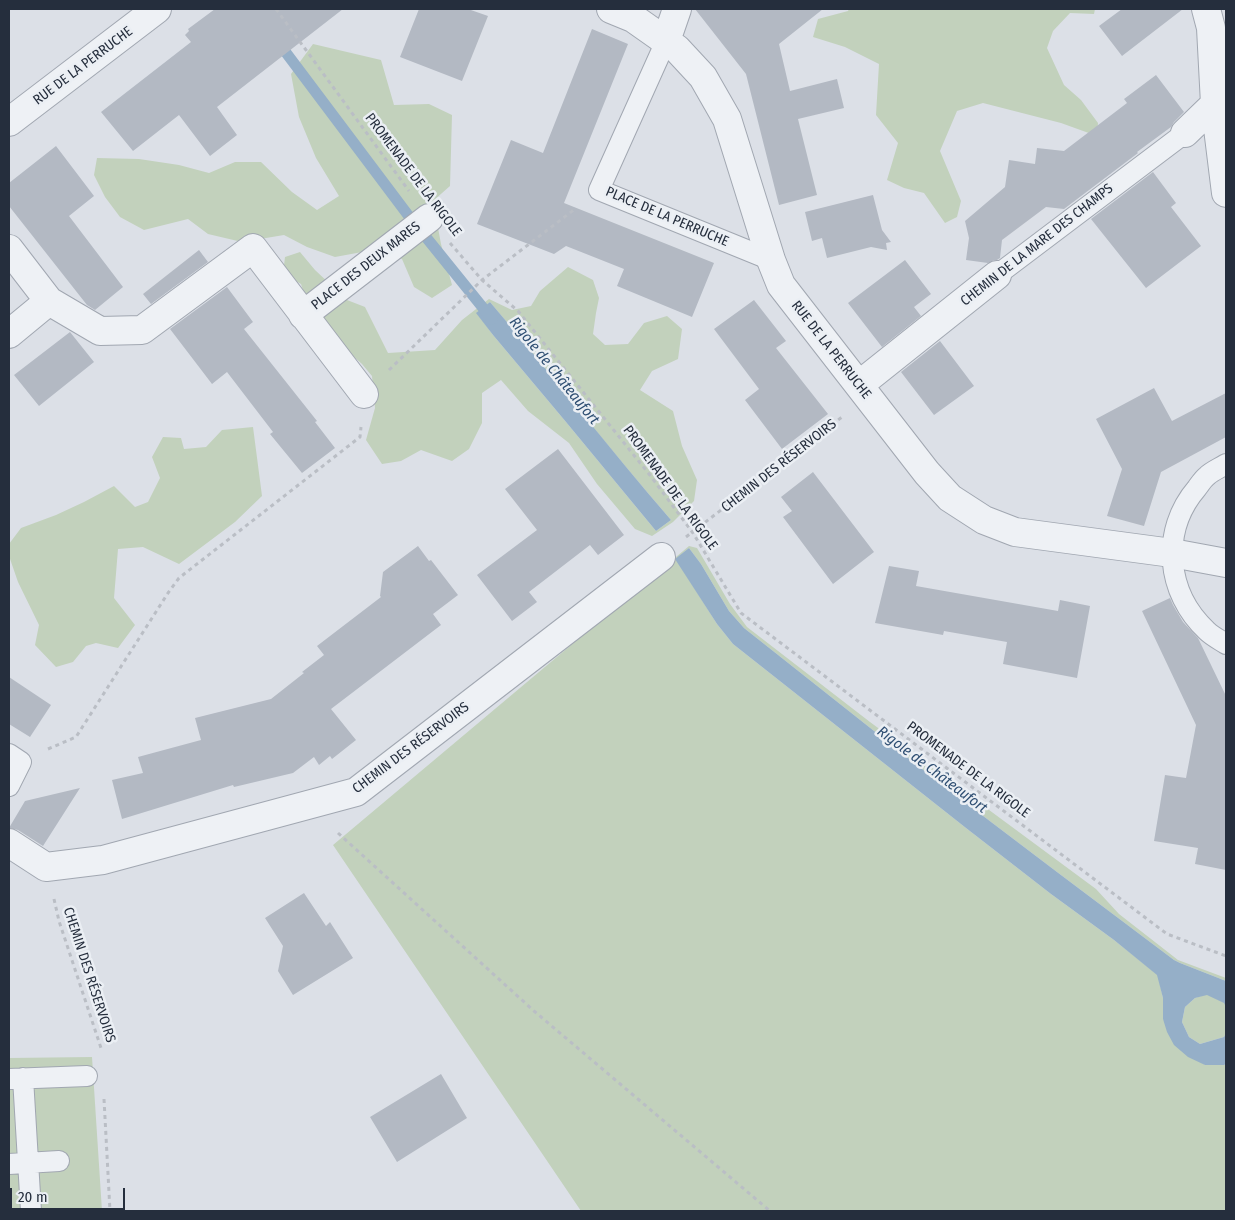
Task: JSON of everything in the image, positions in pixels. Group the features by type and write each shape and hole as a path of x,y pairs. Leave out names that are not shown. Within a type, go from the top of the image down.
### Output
{"street":[{"name":"RUE DE LA PERRUCHE","path":"9,122 157,9"},
{"name":"RUE DE LA PERRUCHE","path":"611,9 633,18 677,49 703,76 727,119 771,260 781,285 927,473 950,498 984,520 1015,532 1172,553 1226,563"},
{"path":"666,41 677,9"},
{"path":"1206,9 1211,28 1221,106 1226,193"},
{"name":"CHEMIN DE LA MARE DES CHAMPS","path":"1184,133 1221,106"},
{"name":"PLACE DES DEUX MARES","path":"304,315 429,218"},
{"name":"PLACE DES DEUX MARES","path":"49,302 100,331 142,330 253,248 364,394"},
{"path":"9,250 49,302 9,334"},
{"name":"CHEMIN DE LA MARE DES CHAMPS","path":"863,391 997,275"},
{"name":"CHEMIN DES RÉSERVOIRS","path":"46,867 103,860 356,792 661,557"},
{"path":"9,843 46,867"}],"lane":[{"name":"PLACE DE LA PERRUCHE","path":"666,41 600,190 771,260"},
{"name":"CHEMIN DE LA MARE DES CHAMPS","path":"997,275 1184,133"},
{"path":"1226,464 1207,476 1188,498 1176,524 1172,553 1175,582 1188,610 1208,632 1226,644"},
{"path":"9,786 15,758"},
{"path":"31,1211 19,1164 16,1078 87,1076"},
{"path":"19,1164 59,1161"}],"path":[{"name":"PROMENADE DE LA RIGOLE","path":"276,9 429,218 482,280 518,311 649,474 691,534 741,613 1167,934 1226,956"},
{"path":"15,758 76,737 179,578 360,437 364,394 482,280 600,190"},
{"name":"CHEMIN DES RÉSERVOIRS","path":"691,534 863,391"},
{"path":"307,805 534,1011 770,1211"},
{"name":"CHEMIN DES RÉSERVOIRS","path":"46,867 59,921 102,1051"},
{"path":"104,1098 110,1211"}],"green space":[{"path":"849,9 1095,9 1094,14 1070,13 1053,31 1047,48 1064,85 1081,100 1098,123 1097,136 1061,123 983,103 957,111 940,151 961,201 957,217 945,223 924,193 904,188 887,180 898,143 876,115 879,64 845,47 813,37 818,19 848,11"},
{"path":"313,44 381,60 394,105 429,104 452,115 450,186 433,201 441,244 452,285 432,298 414,287 402,259 373,250 335,257 307,247 284,235 242,242 208,234 188,219 144,230 120,217 105,197 94,175 97,158 139,159 179,165 209,173 235,162 261,162 292,192 317,210 339,196 316,158 299,117 291,74"},
{"path":"300,252 315,270 347,300 365,307 388,353 435,350 462,320 489,299 512,310 531,306 540,291 568,267 593,280 599,298 593,334 605,345 628,344 644,323 667,316 682,329 678,359 652,371 640,390 673,411 682,446 697,480 694,501 673,522 652,536 635,529 597,484 569,443 528,411 501,380 482,393 482,423 469,449 452,461 421,450 401,461 382,464 366,440 375,408 372,376 344,348 327,323 306,299 301,284 283,274 285,257","holes":["490,302 602,438 671,520 656,531 493,335 477,313"]},
{"path":"253,427 262,496 235,522 179,564 143,547 118,549 114,598 135,625 118,648 96,643 86,646 73,662 56,667 35,645 39,625 18,582 9,556 9,544 21,528 56,515 114,486 135,507 148,502 160,478 152,457 163,437 181,438 184,449 206,447 222,430"},
{"path":"689,546 697,548 730,604 747,627 870,722 1096,889 1119,914 1178,960 1226,978 1226,981 1174,960 941,784 744,628 729,611 701,564 689,548 676,559 717,624 733,644 966,828 1158,975 1163,998 1163,1019 1205,1065 1226,1064 1226,1211 581,1211 333,845"},
{"path":"1207,994 1225,1003 1226,1033 1224,1037 1200,1044 1189,1037 1182,1022 1185,1007 1195,998"},
{"path":"92,1057 102,1211 9,1211 9,1058"}],"water":[{"path":"490,302 671,520 656,531 493,335 476,313"},
{"path":"689,548 701,564 729,611 744,628 941,784 1174,960 1226,981 1226,1007 1224,1003 1207,995 1195,998 1185,1007 1182,1022 1189,1037 1200,1044 1224,1037 1226,1033 1226,1064 1205,1065 1188,1057 1174,1045 1163,1019 1163,998 1157,975 1114,940 966,828 733,644 717,624 675,559"}],"building":[{"path":"215,9 343,9 217,107 237,135 210,156 179,115 133,151 101,112 191,42 185,35 189,31 188,29"},
{"path":"419,9 468,9 488,16 462,81 400,57"},
{"path":"695,9 823,9 779,44 790,91 837,79 844,108 798,119 817,195 779,205 746,74"},
{"path":"1122,9 1183,9 1122,56 1099,26"},
{"path":"592,29 628,44 564,203 714,263 692,317 617,286 624,269 566,246 554,254 477,224 511,140 543,153"},
{"path":"1156,75 1184,112 1171,127 1064,209 1046,207 1002,240 1000,258 997,260 988,263 966,260 969,238 965,221 1005,187 1009,160 1035,164 1037,148 1064,151 1127,103 1124,99"},
{"path":"56,146 94,196 69,216 123,287 95,310 87,305 9,206 9,183"},
{"path":"1153,172 1176,203 1171,207 1201,246 1146,288 1091,219"},
{"path":"873,195 882,230 891,242 886,243 887,250 871,247 827,258 822,238 812,241 805,212"},
{"path":"199,250 208,262 151,304 143,294"},
{"path":"905,260 931,294 914,307 921,316 882,347 848,303"},
{"path":"227,287 253,322 244,329 317,421 315,422 335,448 302,473 270,434 273,432 227,372 212,384 170,329"},
{"path":"754,300 786,341 776,348 828,414 782,449 745,400 759,389 714,329"},
{"path":"70,332 94,362 39,406 14,375"},
{"path":"940,341 974,386 934,415 901,372"},
{"path":"1154,388 1172,421 1226,393 1226,437 1161,472 1144,526 1107,516 1122,469 1096,419"},
{"path":"558,449 624,535 598,555 590,545 529,592 537,602 512,621 477,575 537,530 505,489"},
{"path":"813,472 874,552 833,584 783,517 792,511 781,497"},
{"path":"418,546 458,595 433,614 441,625 331,709 356,740 332,759 330,756 319,765 314,757 293,773 234,787 233,785 122,819 112,780 143,773 138,757 201,740 195,718 271,699 324,655 317,646 381,597 383,572"},
{"path":"889,566 919,571 916,586 1058,611 1060,600 1090,606 1077,678 1003,664 1007,642 944,631 943,635 875,623"},
{"path":"1170,598 1183,622 1198,638 1226,696 1226,870 1195,864 1198,848 1154,841 1165,775 1186,778 1196,725 1142,611"},
{"path":"9,677 51,705 30,737 9,724"},
{"path":"80,788 43,846 18,830 9,828 25,801"},
{"path":"304,893 326,926 330,922 353,958 293,995 278,971 283,946 265,918"},
{"path":"441,1074 467,1118 397,1162 370,1117"}],"waterway":[{"name":"Rigole de Châteaufort","path":"278,42 414,223"},
{"name":"Rigole de Châteaufort","path":"421,231 492,319"}]}
